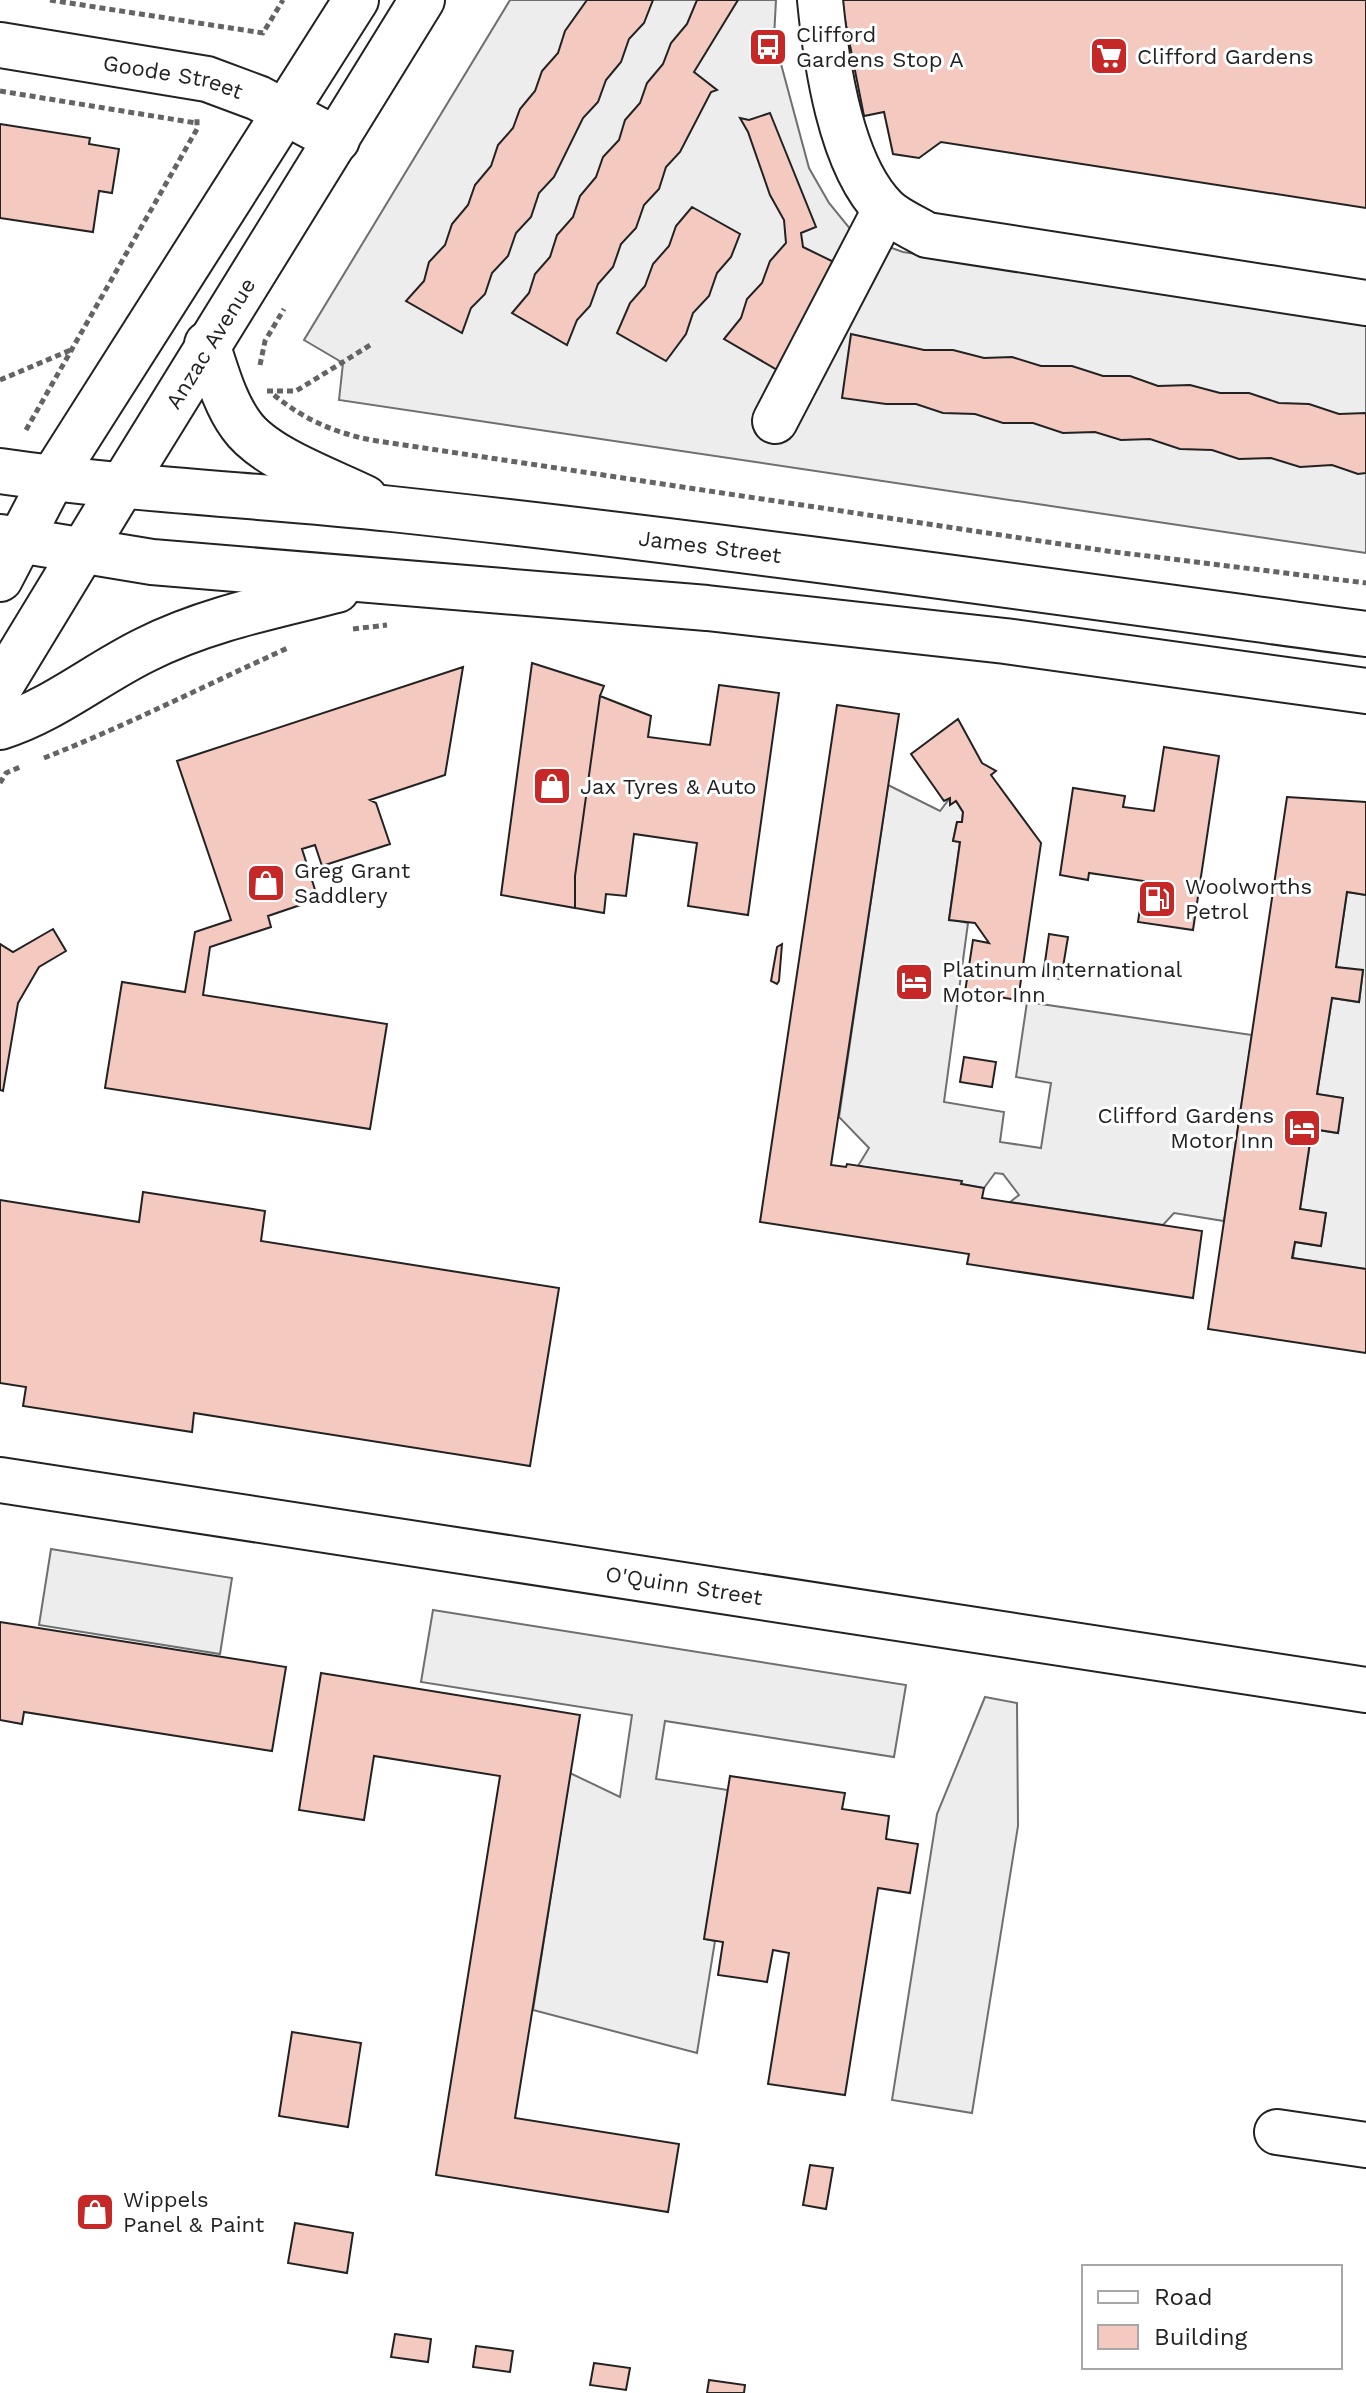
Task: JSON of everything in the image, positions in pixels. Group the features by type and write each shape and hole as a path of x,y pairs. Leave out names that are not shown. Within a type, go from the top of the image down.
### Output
{"main road":[{"path":"0,579 11,539 356,0"},
{"name":"Anzac Avenue","path":"0,687 85,551 207,344 422,0"},
{"path":"820,0 824,39 851,158 885,210 927,235 1366,303"},
{"name":"Goode Street","path":"0,45 207,79 286,112 337,140"},
{"path":"775,421 885,210"},
{"path":"207,344 240,424 251,437 301,467 388,508"},
{"name":"James Street","path":"0,471 122,486 388,508 806,557 1366,634"},
{"path":"11,539 152,562 738,611 1005,641 1366,691"},
{"path":"0,727 29,718 98,674 188,631 370,582"},
{"name":"O'Quinn Street","path":"0,1480 1366,1690"},
{"path":"1277,2132 1366,2145"}],"path":[{"path":"50,0 263,33 283,0"},
{"path":"0,91 196,123"},
{"path":"26,430 197,129 199,111"},
{"path":"372,344 296,391 269,391 295,412 329,431 371,440 1107,551 1366,583"},
{"path":"0,380 73,349"},
{"path":"341,631 394,624"},
{"path":"0,783 6,773 113,730 171,700 296,644"}],"shaded area":[{"path":"510,0 776,0 774,38 809,168 829,203 855,235 903,252 1366,324 1366,553 339,400 343,363 304,340"},
{"name":"Platinum International Motor Inn","path":"888,785 940,811 950,798 950,805 956,801 963,812 962,822 957,822 953,841 960,842 949,919 968,923 944,1102 1004,1112 1000,1142 1041,1148 1051,1083 1016,1077 1027,1002 1252,1035 1224,1221 1174,1213 1163,1225 1010,1202 1019,1195 1003,1174 995,1173 984,1188 961,1184 961,1181 858,1166 869,1148 839,1117"},
{"name":"Clifford Gardens Motor Inn","path":"1347,892 1366,895 1366,1269 1293,1258 1295,1242 1321,1246 1326,1213 1300,1209 1312,1129 1338,1133 1343,1098 1317,1094 1332,998 1359,1002 1363,971 1336,967"},
{"path":"51,1549 232,1578 220,1654 39,1625"},
{"path":"433,1610 906,1685 894,1757 665,1721 656,1779 728,1790 705,1939 715,1941 697,2053 533,2010 570,1773 620,1797 632,1715 421,1682"},
{"path":"985,1697 1017,1703 1018,1826 972,2113 892,2100 937,1814"}],"building":[{"path":"587,0 653,0 644,23 629,39 621,62 606,80 598,102 583,118 554,177 539,193 531,217 516,233 508,256 492,273 485,294 471,308 462,333 406,301 424,281 429,262 445,245 452,224 468,205 475,185 491,166 498,145 513,128 520,109 535,91 542,71 558,53 565,31"},
{"path":"697,0 738,0 694,72 717,90 711,92 680,152 666,167 659,189 644,205 636,228 621,244 613,267 598,284 590,306 577,320 567,345 512,313 529,293 535,274 550,257 557,235 573,217 580,196 596,177 603,157 619,140 625,120 640,103 647,83 663,64 671,43 687,24"},
{"name":"Clifford Gardens","path":"841,0 1366,0 1366,208 941,142 919,158 893,154 884,112 864,116"},
{"path":"770,113 816,227 801,233 803,247 840,265 789,346 779,371 724,339 741,318 747,299 762,283 770,261 786,243 784,220 770,195 740,118 749,120"},
{"path":"0,124 90,138 89,144 119,149 112,193 99,191 93,232 0,218"},
{"path":"692,207 740,234 731,257 717,273 709,296 693,313 686,334 666,361 617,333 630,303 645,286 653,264 669,246 676,226"},
{"path":"851,334 924,350 953,350 984,358 1012,357 1041,366 1072,366 1103,376 1130,376 1158,386 1190,385 1220,393 1249,393 1279,403 1309,404 1339,414 1366,413 1366,473 1358,474 1332,465 1300,467 1271,458 1239,459 1212,450 1180,449 1150,439 1121,440 1095,432 1063,433 1033,423 1003,423 975,414 943,413 916,404 886,404 842,398"},
{"name":"Jax Tyres & Auto","path":"532,663 604,686 600,696 575,876 575,908 501,895"},
{"name":"Greg Grant Saddlery","path":"463,667 445,775 370,800 376,803 390,844 322,866 315,845 302,849 318,899 268,916 271,927 210,947 203,995 387,1024 370,1129 105,1088 122,982 185,992 195,932 231,920 177,761"},
{"path":"719,685 779,693 748,915 688,906 697,843 634,834 626,896 606,894 604,913 575,908 575,876 600,696 651,716 648,737 710,745"},
{"path":"837,705 899,714 831,1165 846,1167 847,1164 962,1181 961,1184 984,1188 982,1198 1202,1231 1193,1298 967,1264 969,1254 760,1222"},
{"path":"958,719 982,763 996,771 991,775 1041,843 1018,1000 965,992 973,940 989,943 975,923 949,920 960,842 953,841 957,822 962,822 963,812 956,801 950,805 950,798 944,801 911,754"},
{"path":"1164,747 1219,756 1193,930 1138,922 1144,881 1089,873 1088,880 1060,875 1073,788 1125,796 1123,807 1154,811"},
{"name":"Clifford Gardens Motor Inn","path":"1287,797 1366,802 1366,895 1347,892 1336,967 1363,970 1359,1002 1332,998 1317,1094 1343,1098 1338,1133 1312,1129 1300,1209 1326,1213 1321,1246 1295,1242 1292,1258 1366,1269 1366,1353 1208,1329"},
{"path":"53,929 66,951 39,967 18,1003 3,1091 0,1090 0,944 13,952"},
{"path":"1049,934 1068,937 1061,979 1043,976"},
{"path":"782,944 777,984 771,981 777,947"},
{"path":"964,1057 996,1062 992,1087 960,1082"},
{"path":"143,1192 265,1211 261,1241 559,1288 530,1466 194,1413 192,1432 23,1406 26,1387 0,1383 0,1200 139,1222"},
{"path":"0,1622 286,1667 272,1751 24,1712 22,1724 0,1720"},
{"path":"321,1673 580,1715 515,2118 679,2144 668,2212 436,2175 500,1776 374,1756 364,1820 299,1810"},
{"path":"730,1776 845,1793 842,1809 889,1816 886,1839 918,1844 910,1893 878,1888 845,2095 768,2084 789,1953 773,1950 767,1982 718,1975 723,1942 704,1939"},
{"path":"292,2032 361,2043 348,2127 279,2116"},
{"path":"810,2165 833,2168 826,2209 803,2205"},
{"path":"295,2223 353,2233 347,2273 288,2263"},
{"path":"395,2334 431,2339 428,2362 391,2357"},
{"path":"476,2346 513,2351 510,2372 473,2367"},
{"path":"594,2363 630,2368 626,2390 590,2385"},
{"path":"709,2380 745,2385 744,2393 707,2393"}],"place":[{"name":"Clifford Gardens Stop A","path":"768,47"},
{"name":"Clifford Gardens","path":"1109,56"},
{"name":"Jax Tyres & Auto","path":"552,786"},
{"name":"Greg Grant Saddlery","path":"266,883"},
{"name":"Woolworths Petrol","path":"1157,899"},
{"name":"Platinum International Motor Inn","path":"914,982"},
{"name":"Clifford Gardens Motor Inn","path":"1302,1128"},
{"name":"Wippels Panel & Paint","path":"95,2212"}]}
